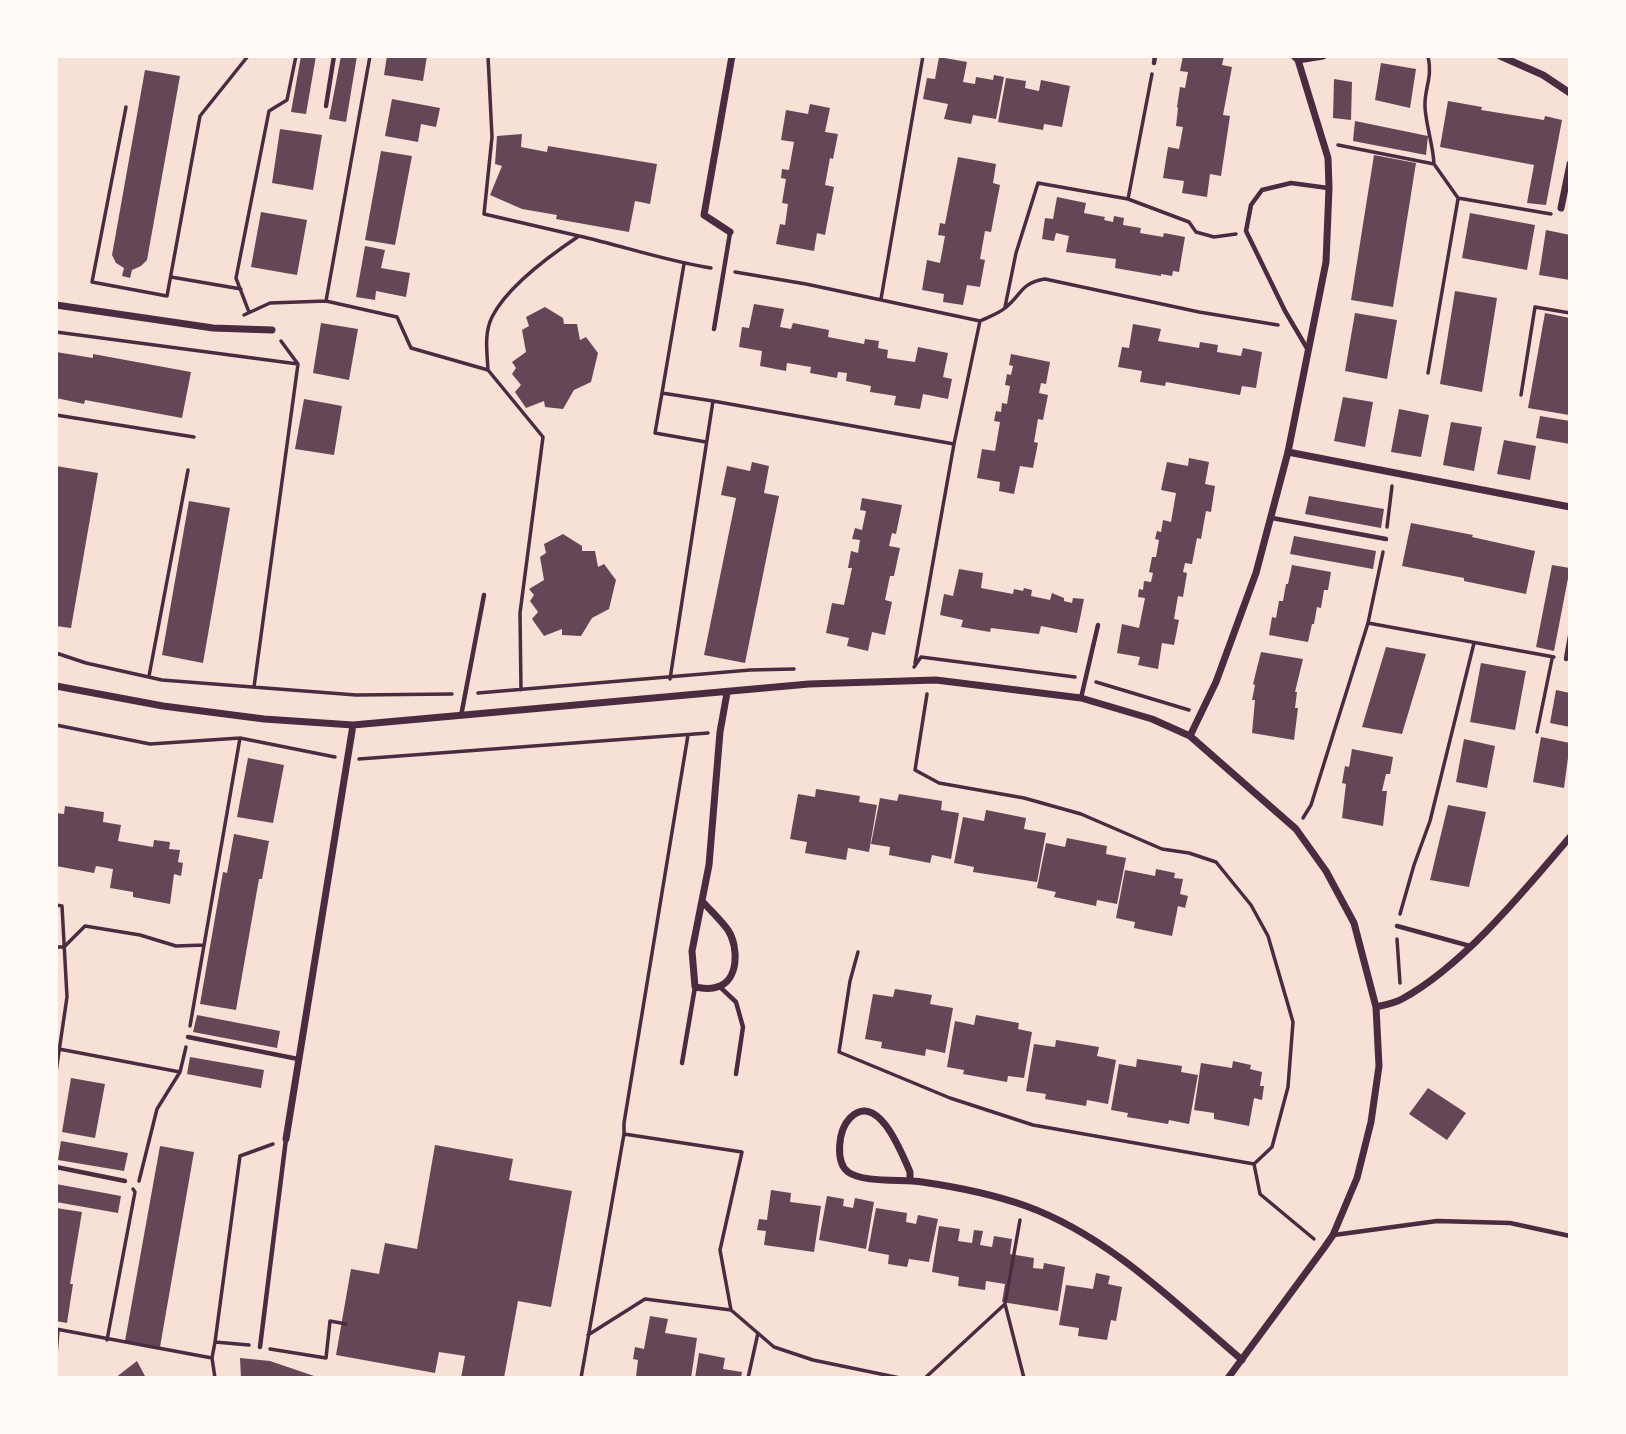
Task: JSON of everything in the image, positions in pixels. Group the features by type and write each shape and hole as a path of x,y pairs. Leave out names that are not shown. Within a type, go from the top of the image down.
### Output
{"street":[{"path":"730,232 704,215 732,56"},
{"path":"1190,736 1256,573 1272,518 1288,453 1326,262 1328,158 1296,58 1323,56"},
{"path":"1500,56 1543,75 1570,93"},
{"path":"1561,212 1570,164"},
{"path":"56,305 213,328 272,330"},
{"path":"1288,453 1570,507"},
{"path":"56,686 163,706 264,719 353,725 809,684 929,681 1081,698 1152,719 1190,736 1296,829 1326,871 1353,923 1376,1007 1378,1066 1371,1122 1357,1178 1333,1235 1228,1378"},
{"path":"702,901 717,916 734,943 732,976 720,987 695,987 692,951 709,865 720,732 727,693"},
{"path":"286,1139 353,725"},
{"path":"1376,1007 1401,1000 1471,946 1570,837"},
{"path":"910,1181 910,1172 884,1122 874,1114 861,1112 850,1117 840,1140 841,1158 846,1171 857,1177 910,1181 979,1192 1050,1215 1124,1260 1242,1360"}],"lane":[{"path":"326,106 334,56"},
{"path":"1154,63 1155,56"},
{"path":"1308,350 1285,311 1247,231 1251,205 1262,190 1291,183 1329,188"},
{"path":"714,328 730,232"},
{"path":"1272,518 1386,540"},
{"path":"461,717 484,595"},
{"path":"1081,698 1098,625"},
{"path":"1566,659 1570,636"},
{"path":"1397,926 1471,946"},
{"path":"681,1063 695,987"},
{"path":"720,987 736,1002 743,1027 736,1074"},
{"path":"188,1037 298,1059"},
{"path":"260,1347 286,1139"},
{"path":"56,1167 125,1181"},
{"path":"1333,1235 1437,1221 1510,1223 1570,1236"}],"path":[{"path":"126,107 92,282 167,296 200,116 248,56"},
{"path":"249,313 236,278 269,111 287,100 296,56"},
{"path":"326,301 370,56"},
{"path":"488,56 492,137 484,214 579,236"},
{"path":"881,299 923,56"},
{"path":"1428,56 1432,71 1424,105 1434,164 1458,198 1428,373"},
{"path":"1128,199 1154,63"},
{"path":"1323,142 1434,164"},
{"path":"1004,309 1016,253 1038,183 1128,199 1189,222 1196,232 1214,237 1230,237 1247,231"},
{"path":"1458,198 1561,212"},
{"path":"684,264 655,433 706,442"},
{"path":"171,277 241,289"},
{"path":"1521,395 1535,307 1570,313"},
{"path":"979,321 914,667 920,657 1086,679 1201,714"},
{"path":"254,687 298,364 272,330"},
{"path":"56,332 298,364"},
{"path":"488,370 543,437 520,613 522,690"},
{"path":"662,393 954,444"},
{"path":"667,698 713,401"},
{"path":"56,415 194,437"},
{"path":"149,676 188,470"},
{"path":"1296,829 1311,805 1368,623 1386,540 1393,473"},
{"path":"1368,623 1566,659"},
{"path":"1401,1000 1397,926 1414,864 1430,821 1474,643"},
{"path":"56,653 86,663 162,680 356,695 464,694 750,670 804,669"},
{"path":"1537,732 1553,656"},
{"path":"929,681 915,770 939,783 1024,798 1081,814 1162,849 1189,853 1216,862 1251,905 1268,936 1293,1022 1288,1087 1272,1147 1254,1164"},
{"path":"56,725 150,744 240,738 348,760 720,732"},
{"path":"580,1378 624,1134 688,735"},
{"path":"56,905 62,906 67,997 56,1072"},
{"path":"56,947 64,947 85,926 140,935 176,946 204,945"},
{"path":"858,952 849,981 839,1052 950,1098 1033,1125 1254,1164"},
{"path":"56,1028 63,1022"},
{"path":"59,1049 180,1072"},
{"path":"624,1134 742,1152 720,1250 731,1310"},
{"path":"215,1378 212,1358 240,1156 286,1139"},
{"path":"1254,1164 1260,1194 1324,1248"},
{"path":"1023,1205 1005,1304 1024,1378"},
{"path":"588,1335 645,1299 731,1310 774,1348 813,1360 900,1378"},
{"path":"925,1378 1005,1304"},
{"path":"215,1342 326,1358 330,1321 346,1324"},
{"path":"56,1355 57,1329 212,1358"},
{"path":"748,1378 758,1333"}],"building":[{"path":"301,56 316,56 306,114 291,112"},
{"path":"341,56 357,56 346,122 329,119"},
{"path":"387,56 427,56 423,81 384,75"},
{"path":"1183,56 1224,56 1222,65 1232,67 1223,115 1230,116 1221,176 1210,174 1207,197 1182,193 1184,181 1163,178 1168,147 1179,149 1183,127 1176,126 1180,87 1185,88 1188,72 1180,71"},
{"path":"939,57 967,62 963,82 975,84 976,77 993,80 994,75 1004,77 996,119 973,115 971,124 944,119 948,104 923,99 927,78 935,79"},
{"path":"1381,63 1416,69 1410,108 1375,100"},
{"path":"145,70 180,76 147,260 132,270 130,278 122,276 124,268 116,263 112,255"},
{"path":"1006,78 1026,81 1025,88 1039,91 1041,80 1070,86 1062,127 1044,124 1043,130 998,122"},
{"path":"1334,79 1352,82 1351,120 1333,118"},
{"path":"392,99 440,108 436,127 421,124 418,142 385,136"},
{"path":"1448,101 1482,107 1481,110 1544,120 1545,116 1562,120 1546,205 1527,203 1534,165 1440,147"},
{"path":"810,104 830,108 825,132 838,134 825,185 834,187 825,235 817,233 814,251 776,244 780,224 785,225 788,204 782,203 786,179 781,178 782,169 789,170 794,142 781,140 786,110 808,114"},
{"path":"1355,121 1428,136 1426,155 1353,141"},
{"path":"280,129 322,135 313,190 272,183"},
{"path":"522,134 521,147 547,152 548,146 657,164 650,204 635,201 629,232 556,219 557,215 522,209 490,195 502,166 495,164 497,136"},
{"path":"381,151 412,156 395,245 365,240"},
{"path":"1374,155 1416,163 1393,307 1351,300"},
{"path":"958,157 996,164 993,183 1000,185 991,232 985,231 980,259 985,260 980,287 967,285 963,305 943,302 944,294 922,290 927,260 940,263 945,236 938,235 940,223 945,224"},
{"path":"1057,197 1086,203 1084,213 1105,217 1104,220 1113,222 1114,216 1124,218 1123,225 1141,228 1140,233 1163,237 1164,233 1185,237 1179,272 1173,271 1172,276 1161,276 1115,268 1116,259 1066,252 1069,236 1056,233 1054,241 1042,239 1045,218 1053,219"},
{"path":"261,212 307,220 297,275 251,267"},
{"path":"1470,213 1535,225 1527,270 1462,258"},
{"path":"1546,230 1570,235 1570,280 1539,275"},
{"path":"365,246 385,250 381,268 410,273 406,297 376,291 375,300 356,297"},
{"path":"1455,291 1497,298 1482,392 1440,384"},
{"path":"754,304 784,309 780,327 791,329 793,323 829,330 828,337 864,344 865,339 879,341 878,348 888,350 887,358 915,362 918,347 948,353 943,377 952,379 948,399 923,394 920,409 894,405 896,396 870,392 871,386 846,381 847,373 838,372 837,378 810,373 811,367 787,363 786,371 760,366 762,351 739,347 742,327 749,328"},
{"path":"545,307 563,318 564,324 577,324 580,340 586,337 598,353 591,382 574,390 563,409 545,407 544,401 526,408 515,392 521,385 512,374 516,368 512,362 526,352 522,330 529,326 526,317"},
{"path":"1355,313 1397,320 1387,379 1345,371"},
{"path":"1545,313 1570,318 1569,415 1528,408"},
{"path":"321,323 358,329 349,380 313,373"},
{"path":"1133,324 1161,329 1158,341 1199,348 1200,342 1218,345 1217,352 1241,356 1243,348 1262,352 1256,388 1242,386 1240,395 1166,382 1165,386 1140,382 1142,371 1118,367 1122,347 1129,348"},
{"path":"56,352 93,358 93,354 191,372 182,418 85,400 84,404 56,398"},
{"path":"1011,354 1050,362 1046,384 1041,383 1039,393 1048,395 1043,420 1038,419 1034,442 1038,443 1033,468 1020,466 1014,494 999,491 1000,482 977,478 982,449 995,451 1000,422 994,421 996,411 1001,412 1002,403 1007,404 1010,386 1005,385 1007,374 1011,375 1013,366 1009,365"},
{"path":"1343,397 1373,402 1365,447 1334,441"},
{"path":"304,399 342,406 334,455 295,449"},
{"path":"1399,409 1429,415 1421,457 1391,452"},
{"path":"1540,416 1570,421 1570,444 1536,438"},
{"path":"1451,422 1482,427 1474,471 1443,465"},
{"path":"1504,440 1536,446 1530,480 1497,474"},
{"path":"1189,458 1209,462 1205,484 1215,486 1211,512 1206,511 1201,539 1197,538 1192,564 1185,563 1183,572 1187,573 1183,597 1178,596 1174,619 1179,620 1174,645 1162,643 1158,669 1138,665 1140,657 1117,653 1122,624 1139,628 1145,598 1138,597 1139,589 1143,590 1144,581 1151,582 1153,573 1149,572 1152,557 1156,557 1159,540 1155,539 1157,531 1161,532 1163,520 1171,522 1176,493 1161,490 1167,462 1188,466"},
{"path":"752,462 769,466 764,493 779,496 745,663 704,655 736,498 721,495 727,466 750,471"},
{"path":"56,466 98,473 71,628 56,626"},
{"path":"1309,496 1384,509 1381,528 1305,514"},
{"path":"862,498 902,505 896,534 892,533 889,546 900,548 885,600 892,602 885,635 872,632 868,651 847,646 849,638 826,633 832,603 844,605 852,568 848,568 851,551 858,553 860,540 852,539 855,528 862,530 866,511 860,510"},
{"path":"189,501 230,508 203,663 162,655"},
{"path":"1411,523 1535,551 1526,594 1402,566"},
{"path":"563,534 582,546 582,551 595,551 598,567 604,564 616,580 609,609 592,618 581,636 562,635 562,629 544,636 532,619 538,612 530,601 534,595 529,589 544,580 540,557 546,553 544,544"},
{"path":"1294,536 1376,551 1373,569 1290,554"},
{"path":"1292,565 1331,572 1328,590 1324,590 1321,608 1317,607 1308,642 1269,635 1272,617 1276,618 1279,601 1283,601"},
{"path":"1552,565 1570,568 1554,651 1536,647"},
{"path":"959,569 983,573 981,588 1013,594 1014,589 1023,591 1024,588 1032,590 1031,596 1050,600 1052,593 1072,603 1073,598 1084,599 1077,633 1041,626 1039,634 991,628 990,632 961,627 963,620 940,615 944,594 953,596"},
{"path":"1386,647 1426,654 1402,734 1362,727"},
{"path":"1261,652 1303,659 1295,692 1295,708 1298,708 1294,740 1252,733 1255,700 1252,700 1253,684"},
{"path":"1481,663 1526,671 1515,730 1470,722"},
{"path":"1556,690 1570,693 1570,727 1550,723"},
{"path":"1541,737 1570,743 1564,788 1533,782"},
{"path":"1464,739 1495,746 1487,788 1456,782"},
{"path":"1352,749 1393,757 1390,774 1386,774 1382,791 1387,791 1383,826 1342,818 1346,784 1342,783 1345,766 1349,767"},
{"path":"248,758 284,765 273,823 237,817"},
{"path":"816,789 860,796 859,802 877,805 869,852 848,848 846,860 805,853 807,842 790,839 798,794 815,797"},
{"path":"899,794 942,801 941,810 959,813 951,859 932,855 930,863 889,855 890,847 871,844 880,798 897,801"},
{"path":"1448,805 1486,812 1469,887 1430,880"},
{"path":"65,806 104,812 103,822 121,825 118,841 153,847 154,840 170,842 169,849 180,850 178,862 183,863 181,876 174,874 170,904 133,897 133,892 110,888 113,869 96,866 94,873 56,866 56,813 64,814"},
{"path":"986,810 1026,818 1024,829 1046,833 1037,882 973,872 974,867 954,863 963,817 984,821"},
{"path":"234,834 269,841 262,879 259,879 236,1010 200,1004 223,872 227,873"},
{"path":"1067,838 1107,846 1106,854 1126,858 1117,904 1097,900 1096,906 1054,897 1056,892 1037,888 1046,843 1065,847"},
{"path":"1156,869 1175,873 1174,878 1183,879 1180,894 1188,896 1185,908 1178,906 1172,936 1134,928 1135,922 1116,918 1125,870 1155,876"},
{"path":"895,989 932,995 930,1004 953,1008 945,1053 926,1049 925,1056 881,1048 882,1042 865,1039 873,994 893,997"},
{"path":"197,1015 280,1031 277,1048 193,1032"},
{"path":"976,1015 1019,1023 1018,1029 1032,1032 1024,1078 1008,1076 1007,1082 963,1074 964,1070 947,1067 955,1021 974,1025"},
{"path":"1056,1040 1099,1047 1097,1056 1116,1060 1108,1104 1087,1100 1086,1106 1045,1099 1046,1094 1026,1091 1034,1044 1055,1047"},
{"path":"190,1057 264,1070 261,1088 187,1074"},
{"path":"1137,1059 1182,1066 1181,1072 1198,1075 1189,1124 1169,1120 1168,1124 1127,1117 1128,1113 1111,1110 1119,1064 1136,1067"},
{"path":"1233,1061 1251,1065 1250,1069 1262,1072 1262,1100 1254,1098 1249,1126 1214,1119 1214,1113 1194,1110 1201,1063 1232,1068"},
{"path":"71,1078 105,1084 95,1138 62,1132"},
{"path":"1428,1088 1466,1113 1447,1140 1409,1114"},
{"path":"61,1141 128,1153 124,1171 58,1160"},
{"path":"435,1145 513,1159 509,1180 572,1191 551,1307 518,1301 504,1378 461,1378 465,1356 439,1352 435,1373 336,1355 351,1269 379,1274 385,1243 417,1249"},
{"path":"160,1146 194,1152 160,1347 125,1341"},
{"path":"56,1184 121,1196 118,1213 56,1202"},
{"path":"771,1190 791,1193 790,1202 821,1206 814,1252 764,1245 766,1231 757,1230 759,1219 767,1220"},
{"path":"827,1196 844,1199 843,1206 853,1208 855,1198 874,1202 866,1249 819,1240"},
{"path":"56,1208 82,1212 70,1284 73,1284 67,1323 56,1321"},
{"path":"876,1208 907,1213 906,1222 916,1224 918,1215 938,1219 929,1262 909,1259 907,1267 888,1264 889,1255 868,1251"},
{"path":"939,1226 960,1229 958,1241 972,1243 974,1230 983,1231 980,1245 992,1247 994,1236 1012,1239 1010,1254 1034,1258 1033,1268 1043,1269 1044,1263 1065,1267 1058,1311 1002,1302 1005,1284 986,1281 985,1290 958,1286 959,1277 932,1272"},
{"path":"1096,1273 1110,1276 1108,1284 1122,1287 1116,1321 1111,1320 1107,1340 1078,1336 1079,1328 1059,1325 1066,1285 1093,1289"},
{"path":"650,1316 668,1319 665,1333 697,1338 691,1378 636,1377 638,1360 633,1359 635,1347 644,1349"},
{"path":"699,1353 725,1358 723,1369 742,1372 741,1378 695,1378"},
{"path":"240,1358 270,1361 320,1378 241,1378"},
{"path":"137,1361 146,1378 115,1378"}]}
